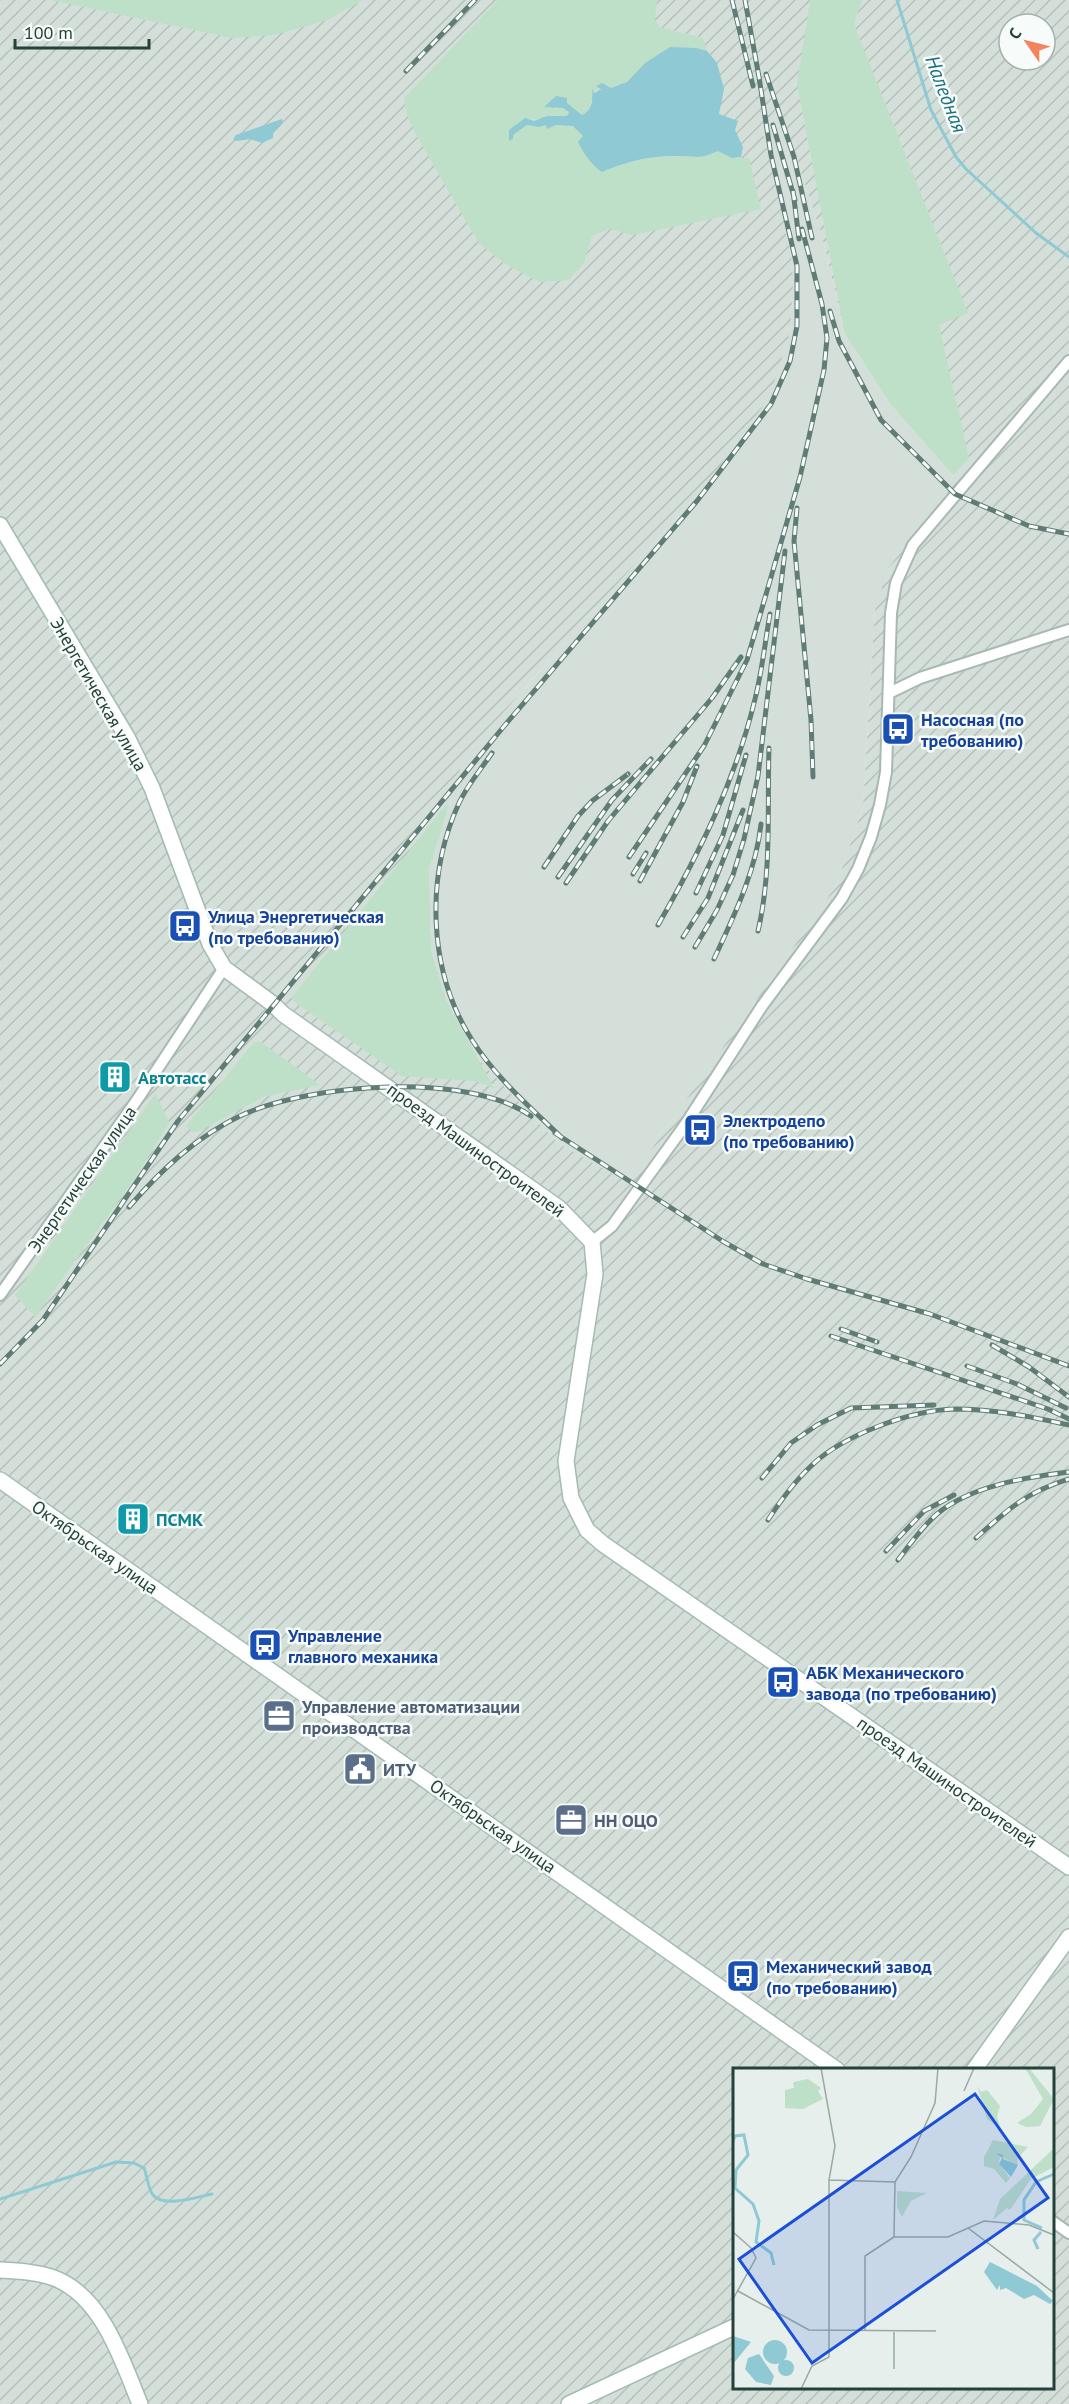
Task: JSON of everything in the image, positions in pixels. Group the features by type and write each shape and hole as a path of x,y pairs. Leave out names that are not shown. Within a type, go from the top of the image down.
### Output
{"street":[{"path":"591,1242 612,1226 685,1125 762,1006 842,897 858,869 871,837 886,772 891,613 896,584 913,545 1069,361"},
{"name":"Энергетическая улица","path":"0,525 127,737 152,788 210,944 224,968 139,1097 0,1295"},
{"path":"889,693 920,678 1069,630"},
{"name":"проезд Машиностроителей","path":"224,968 283,1014 559,1208 591,1242 595,1274 566,1461 571,1498 587,1530 603,1544 1069,1867"},
{"name":"Октябрьская улица","path":"0,1480 834,2068"},
{"path":"975,2068 1068,1939"},
{"path":"1054,2222 1069,2233"},
{"path":"0,2270 35,2272 74,2288 87,2299 98,2314 120,2357 140,2404"},
{"path":"568,2404 733,2328"}],"shaded area":[{"path":"0,0 1069,0 1069,2404 0,2404","holes":["781,112 822,236 845,334 911,288 953,475 946,498 888,568 875,611 863,807 836,886 628,1183 558,1143 480,1061 446,1000 431,951 429,869 464,757 713,476 770,396 790,332 793,287 792,263 782,210 761,125"]},
{"path":"781,112 822,236 845,334 891,405 953,475 946,498 875,611 863,807 836,886 628,1184 558,1143 480,1061 446,1000 431,951 429,869 464,757 713,476 782,210 761,125"}],"green space":[{"path":"50,0 363,0 328,20 273,35 232,38"},
{"path":"498,0 657,0 655,20 659,27 703,38 707,51 670,47 645,63 627,82 611,88 596,86 602,89 593,92 589,109 582,115 567,103 548,108 563,108 569,112 567,116 525,118 518,124 513,135 527,125 539,127 546,124 547,129 556,125 573,126 583,137 578,142 589,159 602,172 628,162 648,158 697,156 718,151 732,158 749,158 761,209 632,235 609,229 592,236 584,263 569,280 540,282 505,264 478,242 415,133 407,115 404,98"},
{"path":"810,0 862,0 854,24 968,313 939,325 969,458 953,475 891,405 845,334 797,84"},
{"path":"449,805 429,869 431,951 446,1000 494,1088 474,1081 402,1076 291,998 445,806"},
{"path":"254,1042 261,1042 320,1085 263,1097 202,1130 193,1132 186,1126"},
{"path":"155,1094 169,1121 168,1125 133,1181 35,1317 15,1295"}],"water":[{"path":"670,47 696,48 707,51 717,63 724,89 719,114 738,121 735,130 743,147 741,157 732,158 718,151 701,157 648,158 602,172 583,151 578,142 583,136 573,126 556,125 547,129 546,125 539,127 527,125 513,135 513,139 509,141 509,130 525,118 534,121 547,116 567,116 569,112 563,108 544,107 556,96 567,98 567,103 582,115 590,107 592,88 594,93 602,90 596,86 602,83 611,88 627,82 645,63"},
{"path":"282,119 283,123 273,133 273,138 262,143 250,139 237,141 233,139 236,135"}],"waterway":[{"name":"Наледная","path":"897,0 931,110 956,157 966,169 1036,233 1069,257"},
{"path":"0,2199 116,2162 134,2163 144,2168 151,2192 158,2199 172,2201 212,2194"}],"railway":[{"path":"406,71 475,0"},
{"path":"732,0 753,86"},
{"path":"0,1364 43,1320 178,1121 505,725 697,501 771,404 790,361 797,326 797,266 771,155 745,0"},
{"path":"766,74 794,157 812,238"},
{"path":"773,125 795,200"},
{"path":"793,191 799,239"},
{"path":"629,857 704,746 747,660 800,477 824,370 827,338 822,304 802,229"},
{"path":"830,311 839,341 881,420 955,494 1029,526 1069,534"},
{"path":"797,508 794,541 811,720 813,777"},
{"path":"695,947 717,910 733,875 744,839 758,776 785,551"},
{"path":"658,925 702,843 738,758 762,668 770,614"},
{"path":"566,883 608,821 712,698 741,657"},
{"path":"758,931 767,863 769,748"},
{"path":"492,753 459,803 440,862 436,923 440,954 457,1013 481,1054 503,1080 562,1138"},
{"path":"696,893 723,835 746,755"},
{"path":"558,877 612,800 651,759"},
{"path":"640,881 683,802 697,766"},
{"path":"544,867 578,816 592,801 628,774"},
{"path":"683,937 708,898 743,810"},
{"path":"714,959 749,876 761,824"},
{"path":"633,874 646,853"},
{"path":"129,1207 167,1167 210,1133 242,1115 271,1104 346,1090 388,1087 429,1088 468,1092 503,1102 531,1116"},
{"path":"555,1133 724,1242 763,1264 930,1314 1069,1366"},
{"path":"841,1329 877,1342"},
{"path":"831,1336 1048,1409 1069,1419"},
{"path":"992,1345 1029,1367 1069,1397"},
{"path":"967,1366 1017,1384 1066,1408"},
{"path":"762,1478 791,1443 817,1425 851,1408 934,1405"},
{"path":"768,1520 799,1478 825,1455 859,1435 899,1419 937,1410 970,1409 1013,1414 1069,1425"},
{"path":"898,1560 916,1536 950,1504 1000,1484 1069,1472"},
{"path":"976,1538 1019,1502 1069,1479"},
{"path":"886,1551 924,1511 954,1495"}],"place":[{"name":"Насосная (по требованию)","path":"898,729"},
{"name":"Улица Энергетическая (по требованию)","path":"185,926"},
{"name":"Автотасс","path":"115,1077"},
{"name":"Электродепо (по требованию)","path":"700,1130"},
{"name":"ПСМК","path":"133,1519"},
{"name":"Управление главного механика","path":"265,1645"},
{"name":"АБК Механического завода (по требованию)","path":"783,1682"},
{"name":"Управление автоматизации производства","path":"279,1716"},
{"name":"ИТУ","path":"360,1769"},
{"name":"НН ОЦО","path":"571,1820"},
{"name":"Механический завод (по требованию)","path":"743,1976"}]}
